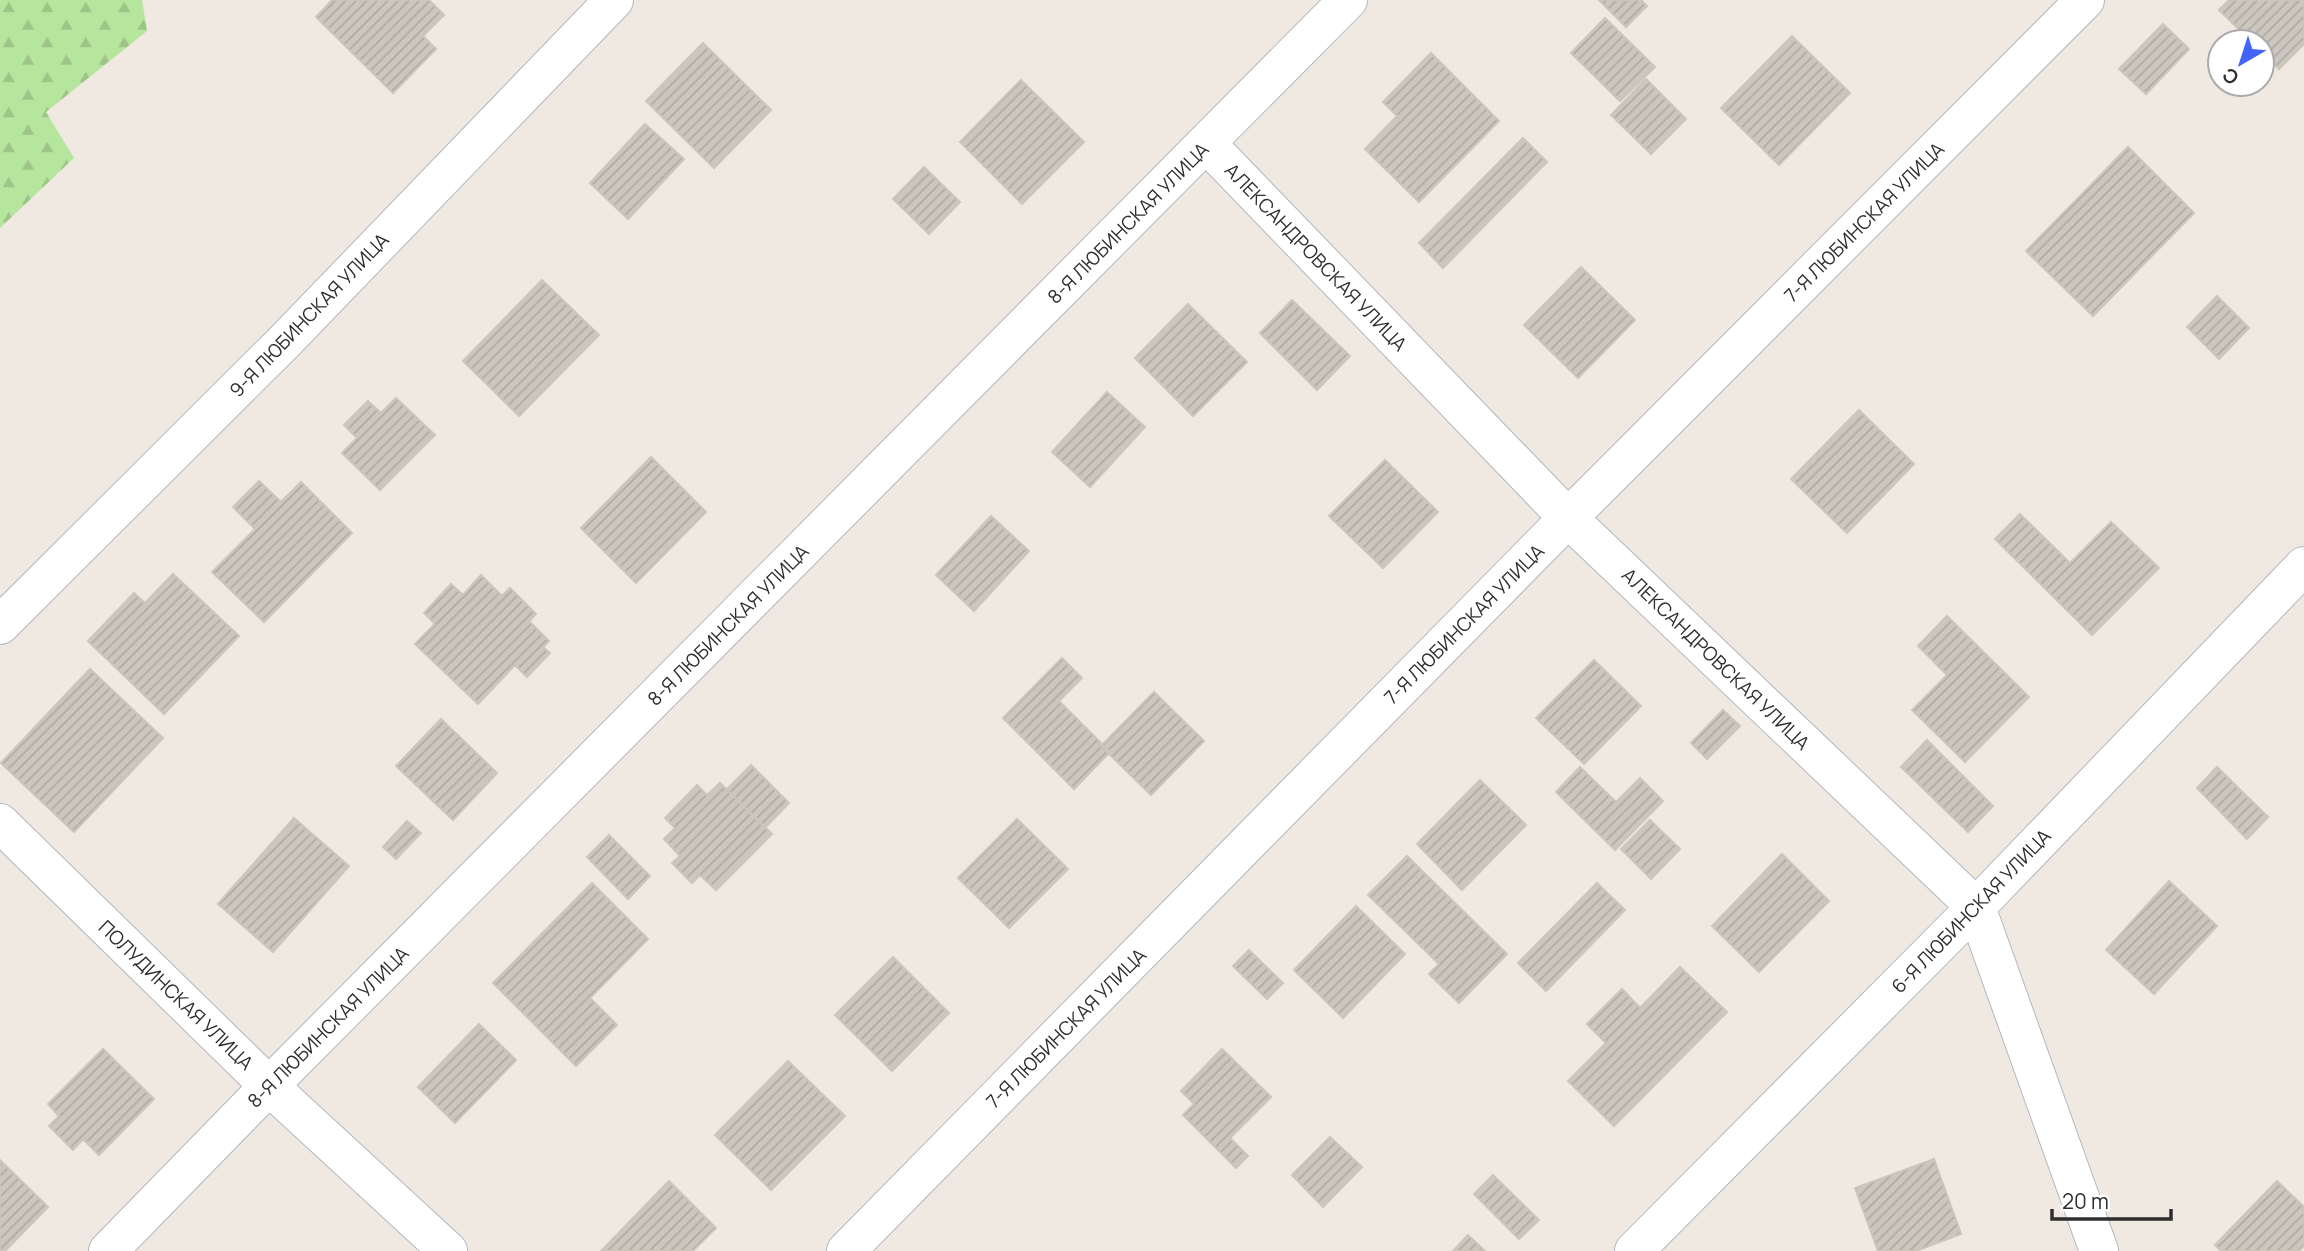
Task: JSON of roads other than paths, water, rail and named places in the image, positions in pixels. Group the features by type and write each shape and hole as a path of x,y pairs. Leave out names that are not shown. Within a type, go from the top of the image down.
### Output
{"street":[{"name":"9-Я ЛЮБИНСКАЯ УЛИЦА","path":"0,625 286,340 614,0"},
{"name":"8-Я ЛЮБИНСКАЯ УЛИЦА","path":"108,1251 1348,0"},
{"name":"7-Я ЛЮБИНСКАЯ УЛИЦА","path":"846,1251 1568,518 2085,0"},
{"name":"АЛЕКСАНДРОВСКАЯ УЛИЦА","path":"1207,144 1568,518 1976,907 2099,1251"},
{"name":"6-Я ЛЮБИНСКАЯ УЛИЦА","path":"1634,1251 1976,907 2304,566"},
{"name":"ПОЛУДИНСКАЯ УЛИЦА","path":"0,823 269,1086 448,1251"}]}
